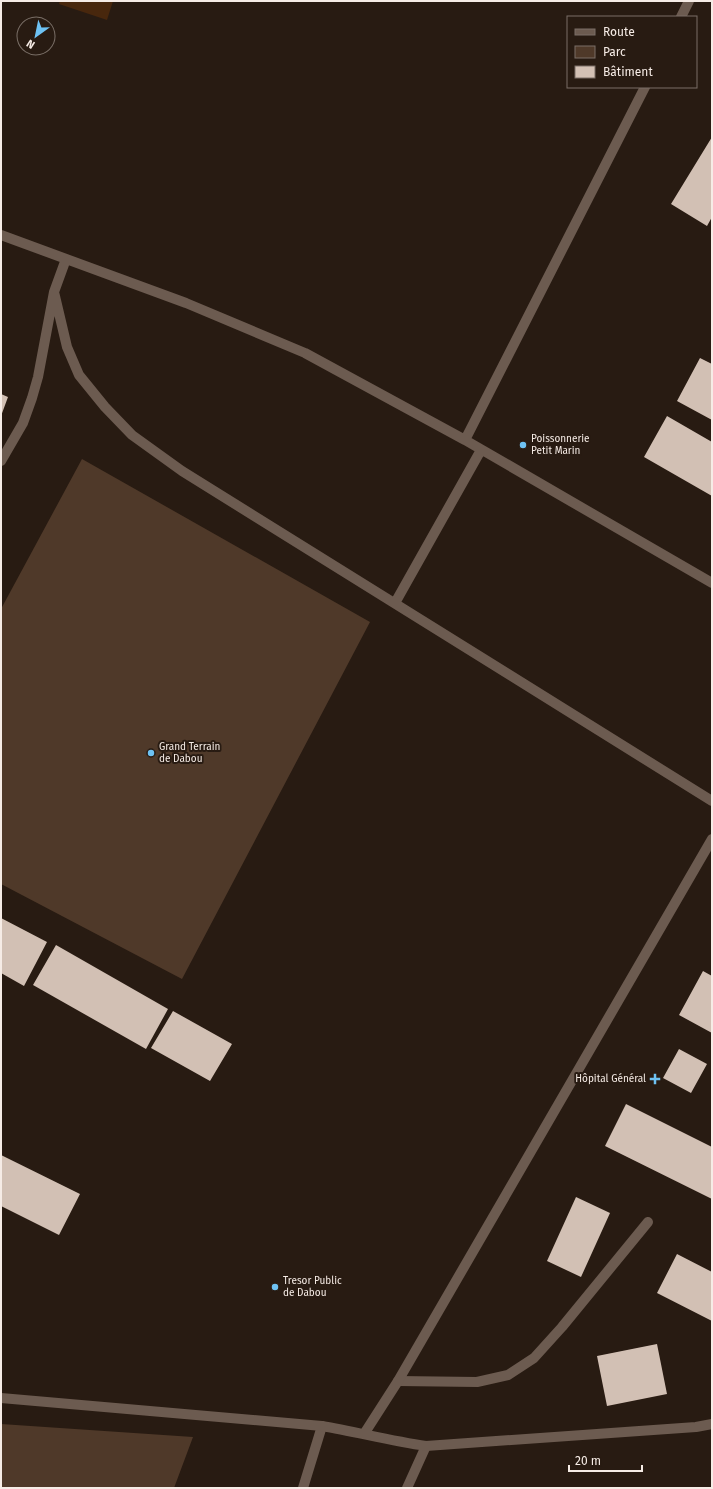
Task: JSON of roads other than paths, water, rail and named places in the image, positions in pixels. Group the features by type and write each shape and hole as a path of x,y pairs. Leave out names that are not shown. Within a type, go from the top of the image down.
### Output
{"street":[{"path":"682,16 689,1"},
{"path":"465,440 644,88"},
{"path":"1,235 186,303 305,353 465,440 712,583"},
{"path":"1,461 23,423 32,398 38,377 54,292 66,259"},
{"path":"54,292 67,347 79,375 105,407 132,434 182,471 712,801"},
{"path":"395,603 481,450"},
{"path":"364,1434 398,1381 712,839"},
{"path":"398,1381 477,1382 508,1375 534,1358 562,1327 648,1222"},
{"path":"1,1398 322,1426 391,1441 426,1446 696,1427 712,1424"},
{"path":"303,1488 322,1426"},
{"path":"407,1488 426,1446"}],"place":[{"name":"Poissonnerie Petit Marin","path":"523,445"},
{"name":"Grand Terrain de Dabou","path":"151,753"},
{"name":"Hôpital Général","path":"655,1079"},
{"name":"Tresor Public de Dabou","path":"275,1287"}]}
